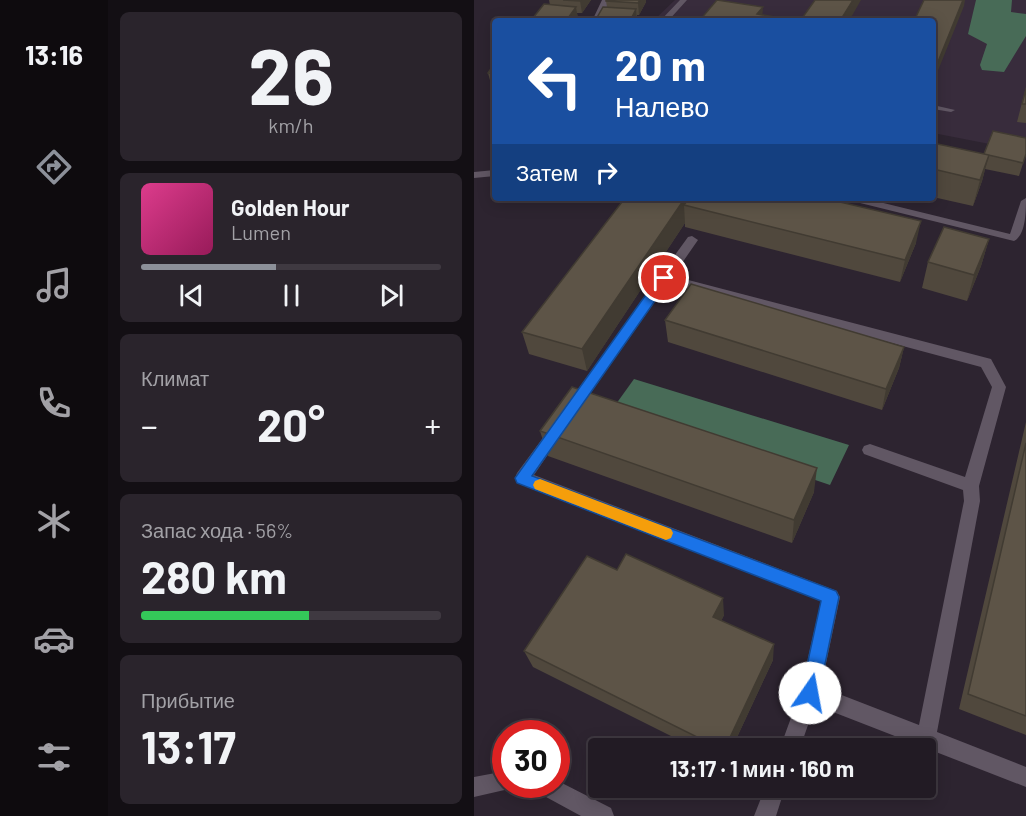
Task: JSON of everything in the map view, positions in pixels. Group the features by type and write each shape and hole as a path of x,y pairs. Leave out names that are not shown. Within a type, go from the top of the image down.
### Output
{"street":[{"path":"597,18 606,0"},
{"path":"474,175 492,173"},
{"path":"692,240 522,478 831,597 810,693 793,738"},
{"path":"664,278 986,363 999,387 971,486 972,501 926,738 810,693"},
{"path":"870,450 971,486"},
{"path":"936,742 1026,777"},
{"path":"474,788 492,784"},
{"path":"569,798 603,816"},
{"path":"765,816 771,798"}],"lane":[{"path":"667,18 684,0"},
{"path":"936,108 951,110"},
{"path":"863,201 1014,238 1026,201"}],"shaded area":[{"path":"675,0 1026,0 1026,151 936,134 936,18 656,18"}],"green space":[{"path":"976,0 1012,0 1011,12 1026,14 1026,36 1004,72 982,70 980,65 987,44 968,34"},
{"path":"634,379 849,445 830,485 611,411"}],"building":[{"path":"606,0 640,0 638,3"},
{"path":"717,0 763,7 757,14 781,18 702,18"},
{"path":"815,0 853,0 842,18 802,18"},
{"path":"924,0 963,0 936,67 936,18 915,18"},
{"path":"544,4 576,7 568,18 533,18"},
{"path":"603,7 636,9 632,18 597,18"},
{"path":"1026,89 1026,104 1022,104"},
{"path":"993,131 1026,138 1026,154 1023,163 984,154"},
{"path":"936,144 989,155 980,180 936,170"},
{"path":"623,201 683,201 582,349 522,332"},
{"path":"687,201 836,201 921,221 905,260 684,205"},
{"path":"944,227 989,239 974,275 928,262"},
{"path":"691,284 904,347 886,389 665,320"},
{"path":"572,387 817,468 794,520 540,431"},
{"path":"1026,443 1026,716 968,694"},
{"path":"626,554 723,598 713,617 774,644 730,738 699,738 524,651 587,556 617,570"}],"slow traffic":[{"path":"540,485 666,533"}],"route":[{"path":"664,278 522,478 831,597 810,693"}]}
